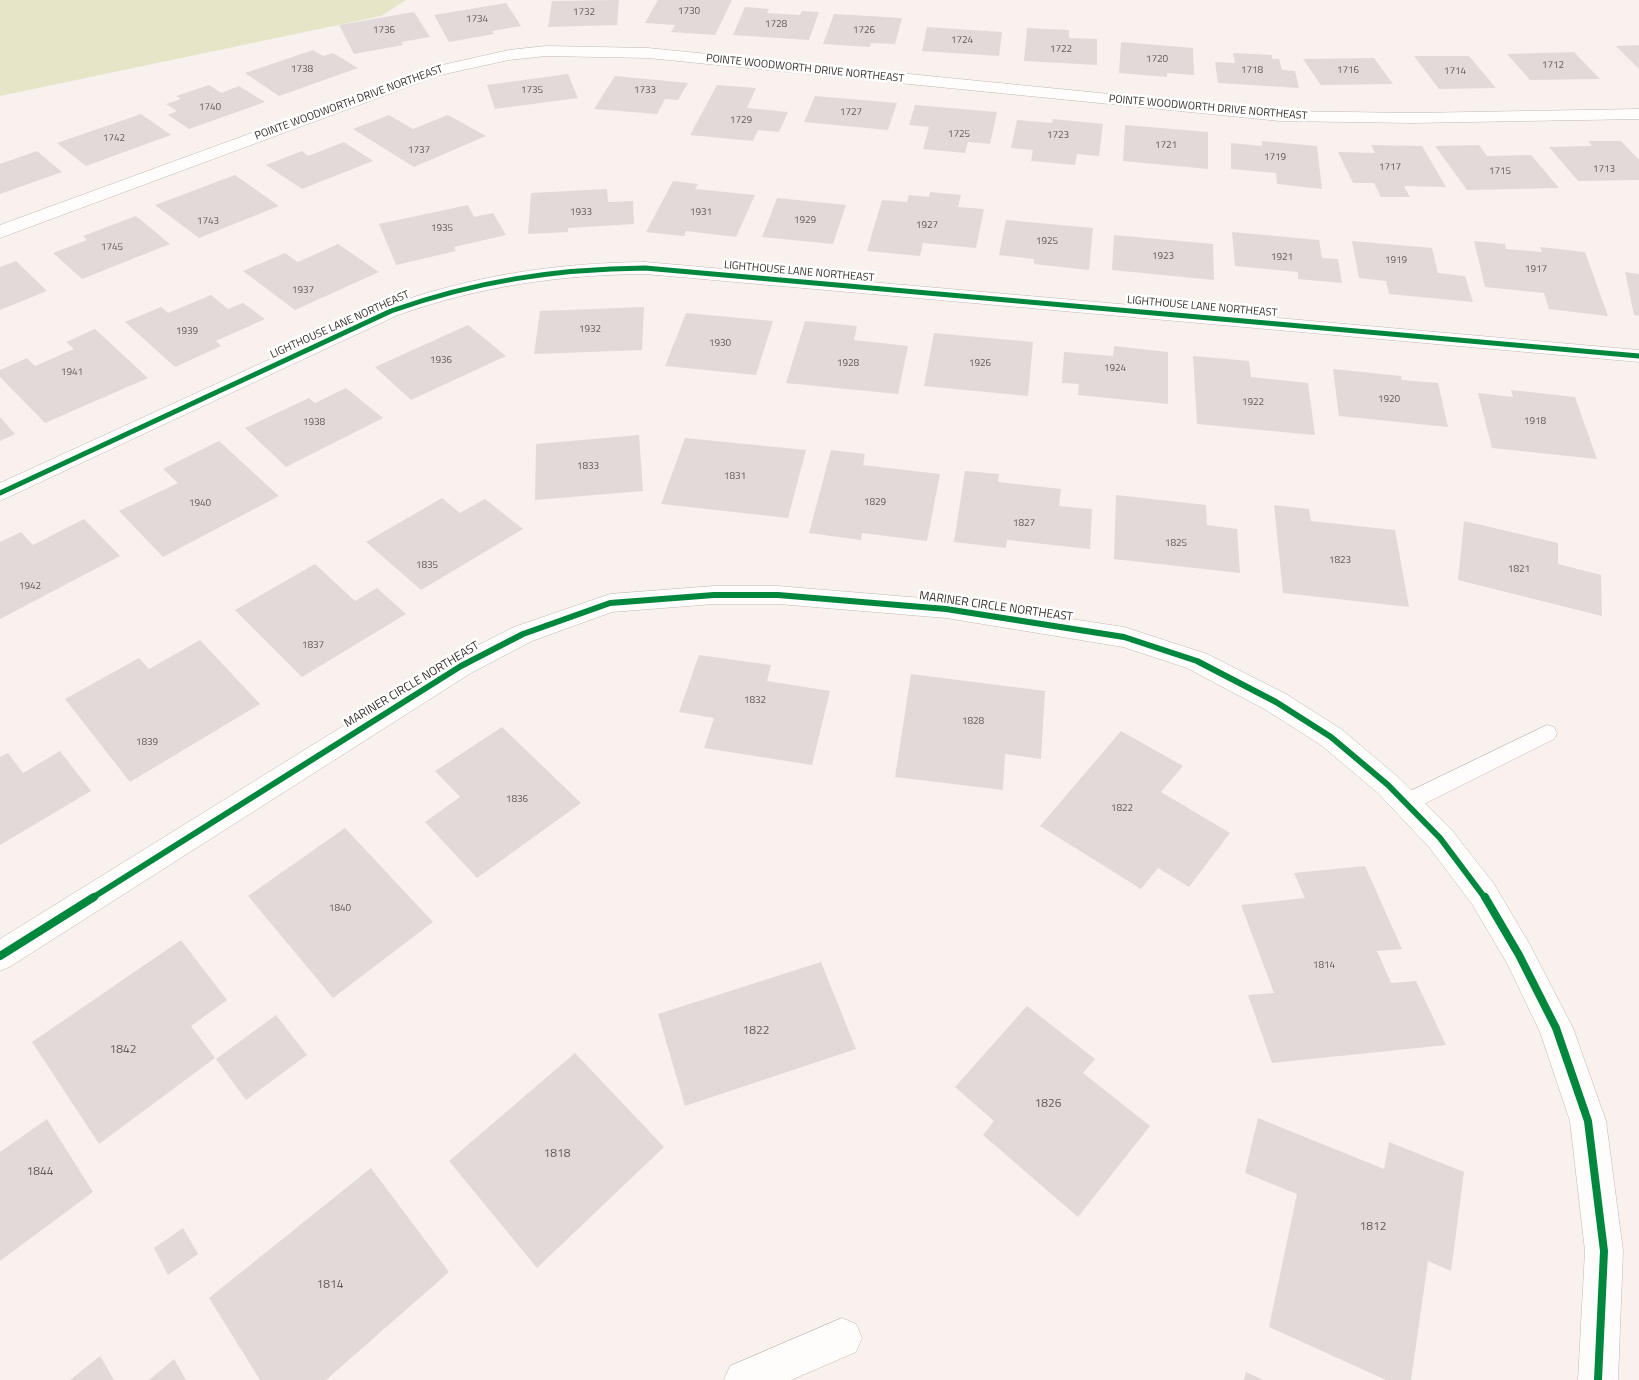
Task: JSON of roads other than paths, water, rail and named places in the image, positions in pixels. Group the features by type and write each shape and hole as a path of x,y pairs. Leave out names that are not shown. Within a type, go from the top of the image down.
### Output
{"street":[{"name":"POINTE WOODWORTH DRIVE NORTHEAST","path":"0,232 435,71 509,55 546,52 648,53 1280,116 1413,118 1639,114"},
{"name":"LIGHTHOUSE LANE NORTHEAST","path":"0,493 391,311 453,290 525,274 571,270 645,268 1639,356"},
{"name":"MARINER CIRCLE NORTHEAST","path":"0,956 461,666 524,634 610,602 714,595 778,595 946,609 1124,637 1197,661 1276,702 1331,738 1388,785 1406,803 1440,838 1483,894 1519,955 1556,1028 1588,1121 1604,1251 1598,1380"},
{"path":"744,1380 842,1338"}],"lane":[{"path":"1406,803 1547,734"}]}
